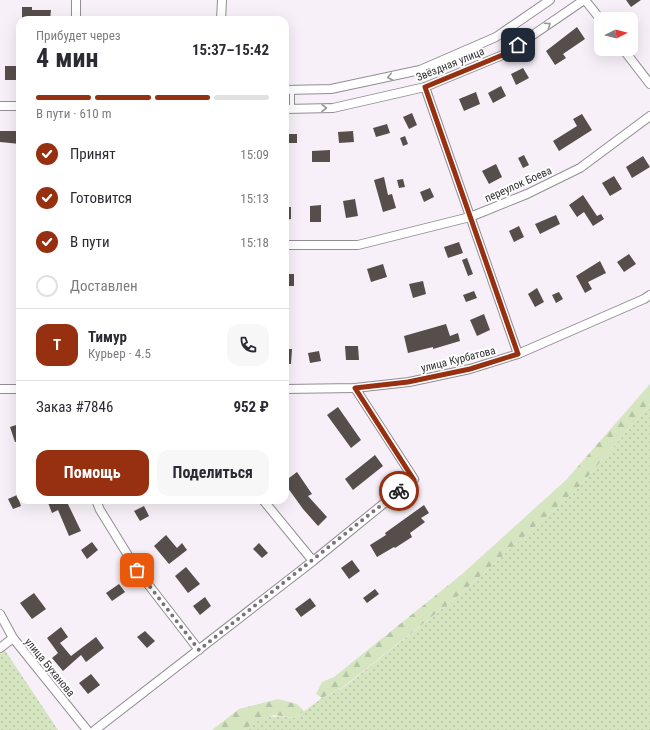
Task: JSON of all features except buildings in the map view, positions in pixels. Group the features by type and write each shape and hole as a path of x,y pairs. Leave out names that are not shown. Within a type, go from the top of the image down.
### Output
{"street":[{"path":"76,0 76,16"},
{"path":"221,16 222,0"},
{"name":"Звёздная улица","path":"289,90 331,89 429,67 496,37 550,0"},
{"path":"585,0 595,12"},
{"name":"Звёздная улица","path":"289,109 333,108 425,87 505,54 585,0"},
{"path":"628,56 650,84"},
{"path":"425,87 518,354"},
{"path":"0,106 16,106"},
{"name":"переулок Боева","path":"289,245 358,245 470,217 527,194 580,168 650,116"},
{"name":"улица Курбатова","path":"289,389 355,388 408,382 470,369 518,354 644,300 650,295"},
{"path":"95,730 414,480 355,388"},
{"path":"0,389 16,389"},
{"path":"98,504 137,570 199,650"},
{"path":"266,504 312,561"},
{"name":"улица Буханова","path":"0,614 13,638 87,730"},
{"path":"0,648 13,638"}],"green space":[{"path":"650,384 650,404 578,488 458,596 343,687 322,698 316,694 322,682 334,677 461,575 566,480"},
{"path":"650,404 650,730 244,730 257,721 268,717 280,716 295,718 322,698 344,687 458,596 578,488"},
{"path":"0,643 58,730 0,730"},
{"path":"278,699 297,704 304,711 295,718 274,715 254,723 244,730 212,730 239,709"}],"way so far":[{"path":"137,570 199,650 399,491"}],"route":[{"path":"399,491 414,480 355,388 408,382 470,369 518,354 425,87 505,54 518,45"}]}
